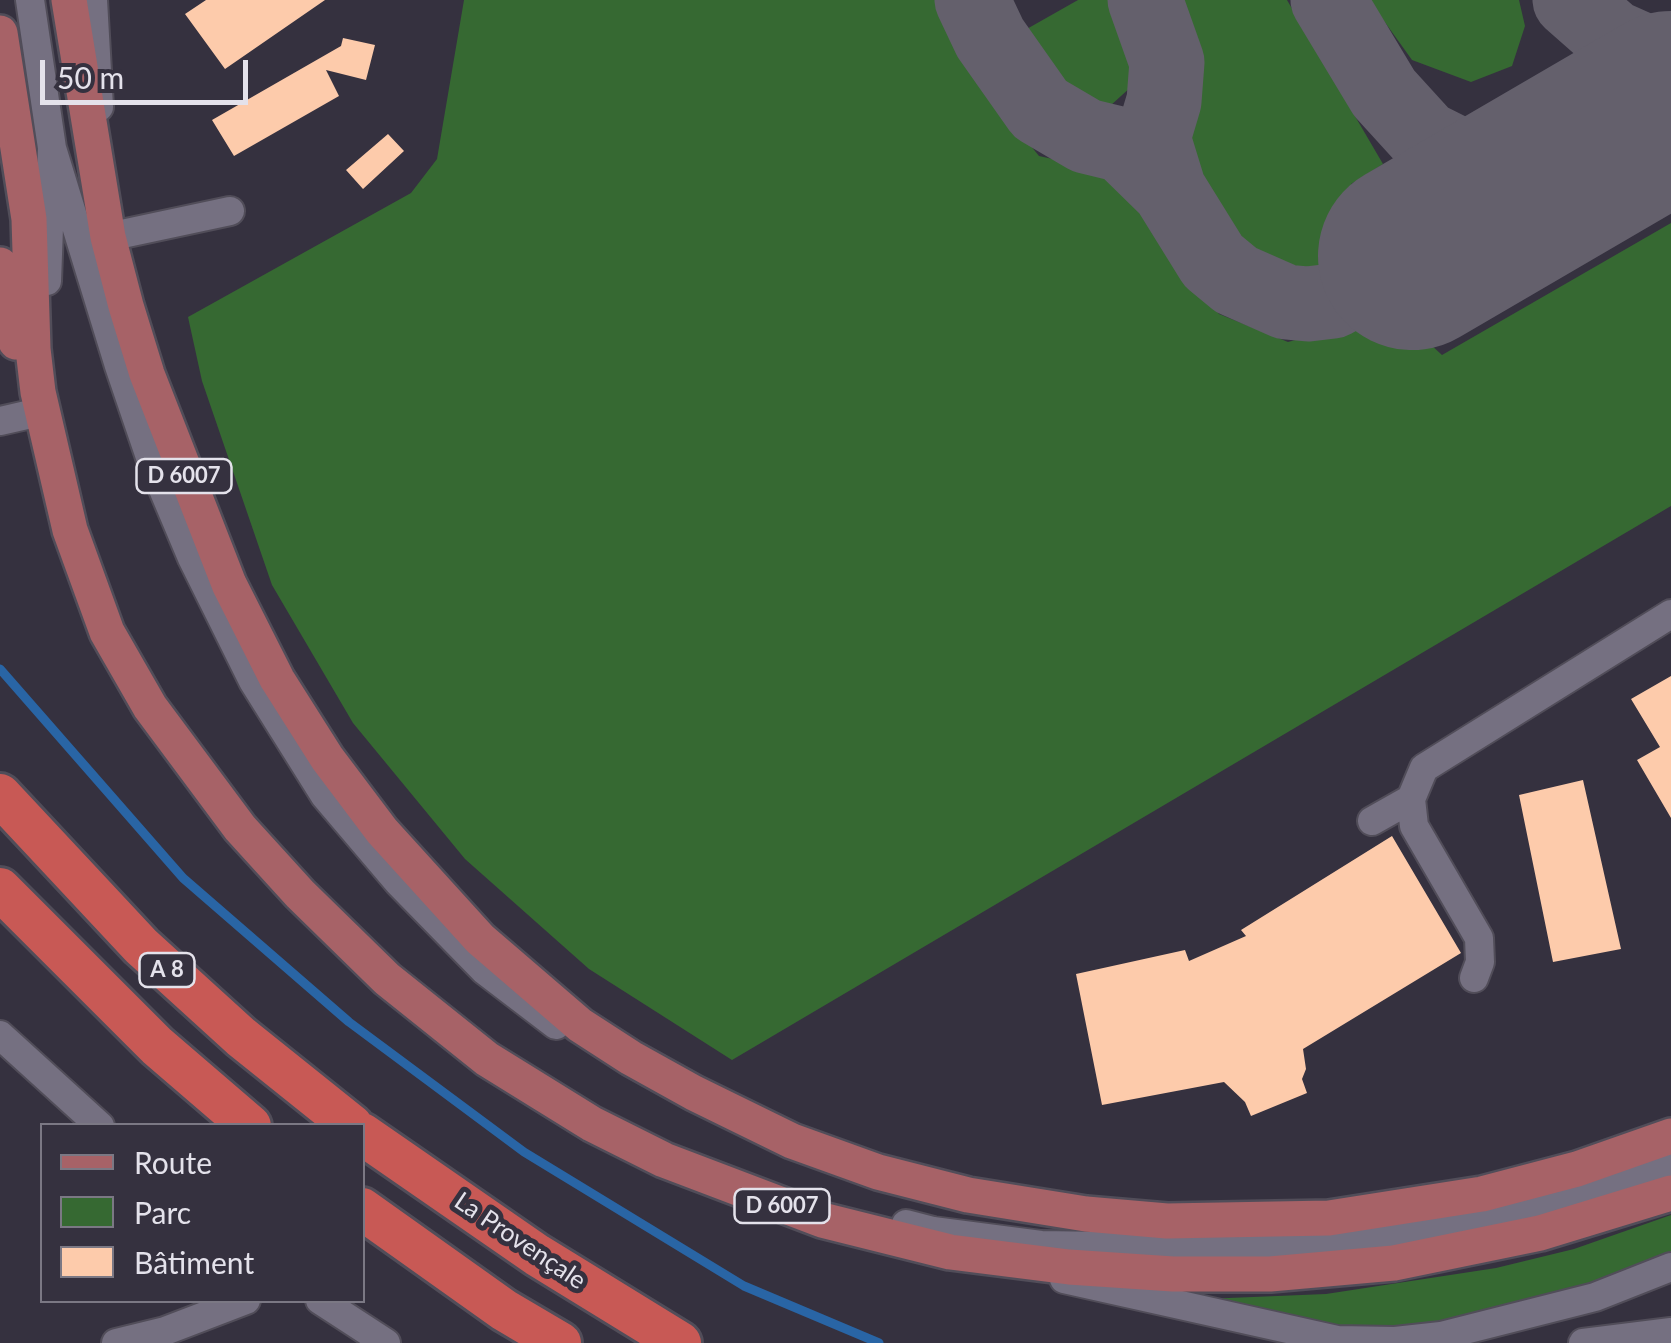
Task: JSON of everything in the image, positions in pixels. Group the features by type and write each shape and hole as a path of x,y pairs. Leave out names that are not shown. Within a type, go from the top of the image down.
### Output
{"highway":[{"name":"A 8","path":"0,795 141,946 228,1026 348,1123"},
{"name":"A 8","path":"0,889 157,1046 247,1123"},
{"name":"La Provençale","path":"365,1136 537,1256 680,1343"},
{"path":"365,1210 504,1310 560,1343"}],"main road":[{"name":"D 6007","path":"69,0 108,237 146,374 221,566 277,679 327,758 382,831 480,939 580,1025 630,1058 792,1141 878,1172 968,1195 1086,1214 1167,1221 1329,1218 1446,1201 1577,1169 1671,1136"},
{"name":"D 6007","path":"0,32 29,219 38,392 70,530 107,632 150,707 240,828 300,894 387,979 487,1059 592,1124 664,1160 822,1220 950,1252 1069,1267 1172,1274 1330,1271 1485,1247 1587,1221 1671,1193"},
{"path":"0,266 15,417 80,588 107,632"}],"street":[{"path":"30,0 52,148 152,463 192,558 253,681 325,796 398,882 484,970 592,1052 718,1124 840,1176 974,1213 1191,1246"},
{"path":"93,0 101,194"},
{"path":"52,148 46,281 53,387 83,521 110,602 140,664 200,753 292,866 395,968 507,1053 603,1114 718,1165 828,1204 932,1230 1041,1245 1230,1248 1382,1238 1584,1192 1671,1162"},
{"path":"108,237 230,211"},
{"path":"1474,978 1480,962 1479,938 1414,826 1411,799 1424,768 1671,614"},
{"path":"107,632 140,664"},
{"path":"1372,821 1411,799"},
{"path":"0,1035 97,1123"},
{"path":"950,1252 1338,1340 1395,1341 1441,1336 1595,1297 1671,1267"},
{"path":"116,1343 166,1331 238,1303"},
{"path":"325,1303 386,1343"},
{"path":"1583,1343 1671,1332"}],"green space":[{"path":"464,0 935,0 975,77 1039,156 1098,169 1130,195 1219,314 1288,342 1395,312 1442,355 1671,223 1671,506 732,1060 589,969 465,859 353,723 272,585 202,381 188,317 411,193 437,159"},
{"path":"1078,0 1111,0 1128,28 1135,59 1132,86 1110,106 1070,91 1045,64 1025,30"},
{"path":"1180,0 1287,0 1383,164 1351,184 1379,235 1315,269 1271,262 1233,237 1184,153 1198,74 1193,25"},
{"path":"1369,0 1519,0 1525,26 1512,66 1471,82 1412,60"},
{"path":"1671,1215 1671,1255 1615,1281 1456,1322 1342,1329 1204,1299 1326,1294 1496,1268 1574,1249"}],"building":[{"path":"206,0 325,0 225,69 185,14"},
{"path":"343,38 375,45 366,80 326,70 339,96 234,156 212,120 341,46"},
{"path":"388,134 404,151 363,189 346,170"},
{"path":"1671,676 1671,818 1637,760 1660,747 1631,699"},
{"path":"1583,780 1621,949 1553,962 1519,795"},
{"path":"1392,836 1461,953 1303,1049 1306,1069 1302,1079 1307,1093 1251,1116 1245,1102 1224,1082 1102,1105 1076,974 1185,950 1189,961 1246,936 1241,930"}],"waterway":[{"path":"0,669 183,878 349,1022 524,1152 744,1286 879,1343"}],"taxiway":[{"path":"972,0 990,38 1040,109 1086,136 1123,145 1169,190 1153,138 1164,101 1167,62 1145,0"},
{"path":"1328,0 1384,93 1425,138 1473,162 1526,168 1604,144"},
{"path":"1570,0 1612,37 1657,57 1671,58"},
{"path":"1169,190 1213,261 1236,280 1286,302 1333,301 1412,256"}],"runway":[{"path":"1412,256 1671,105"}]}
